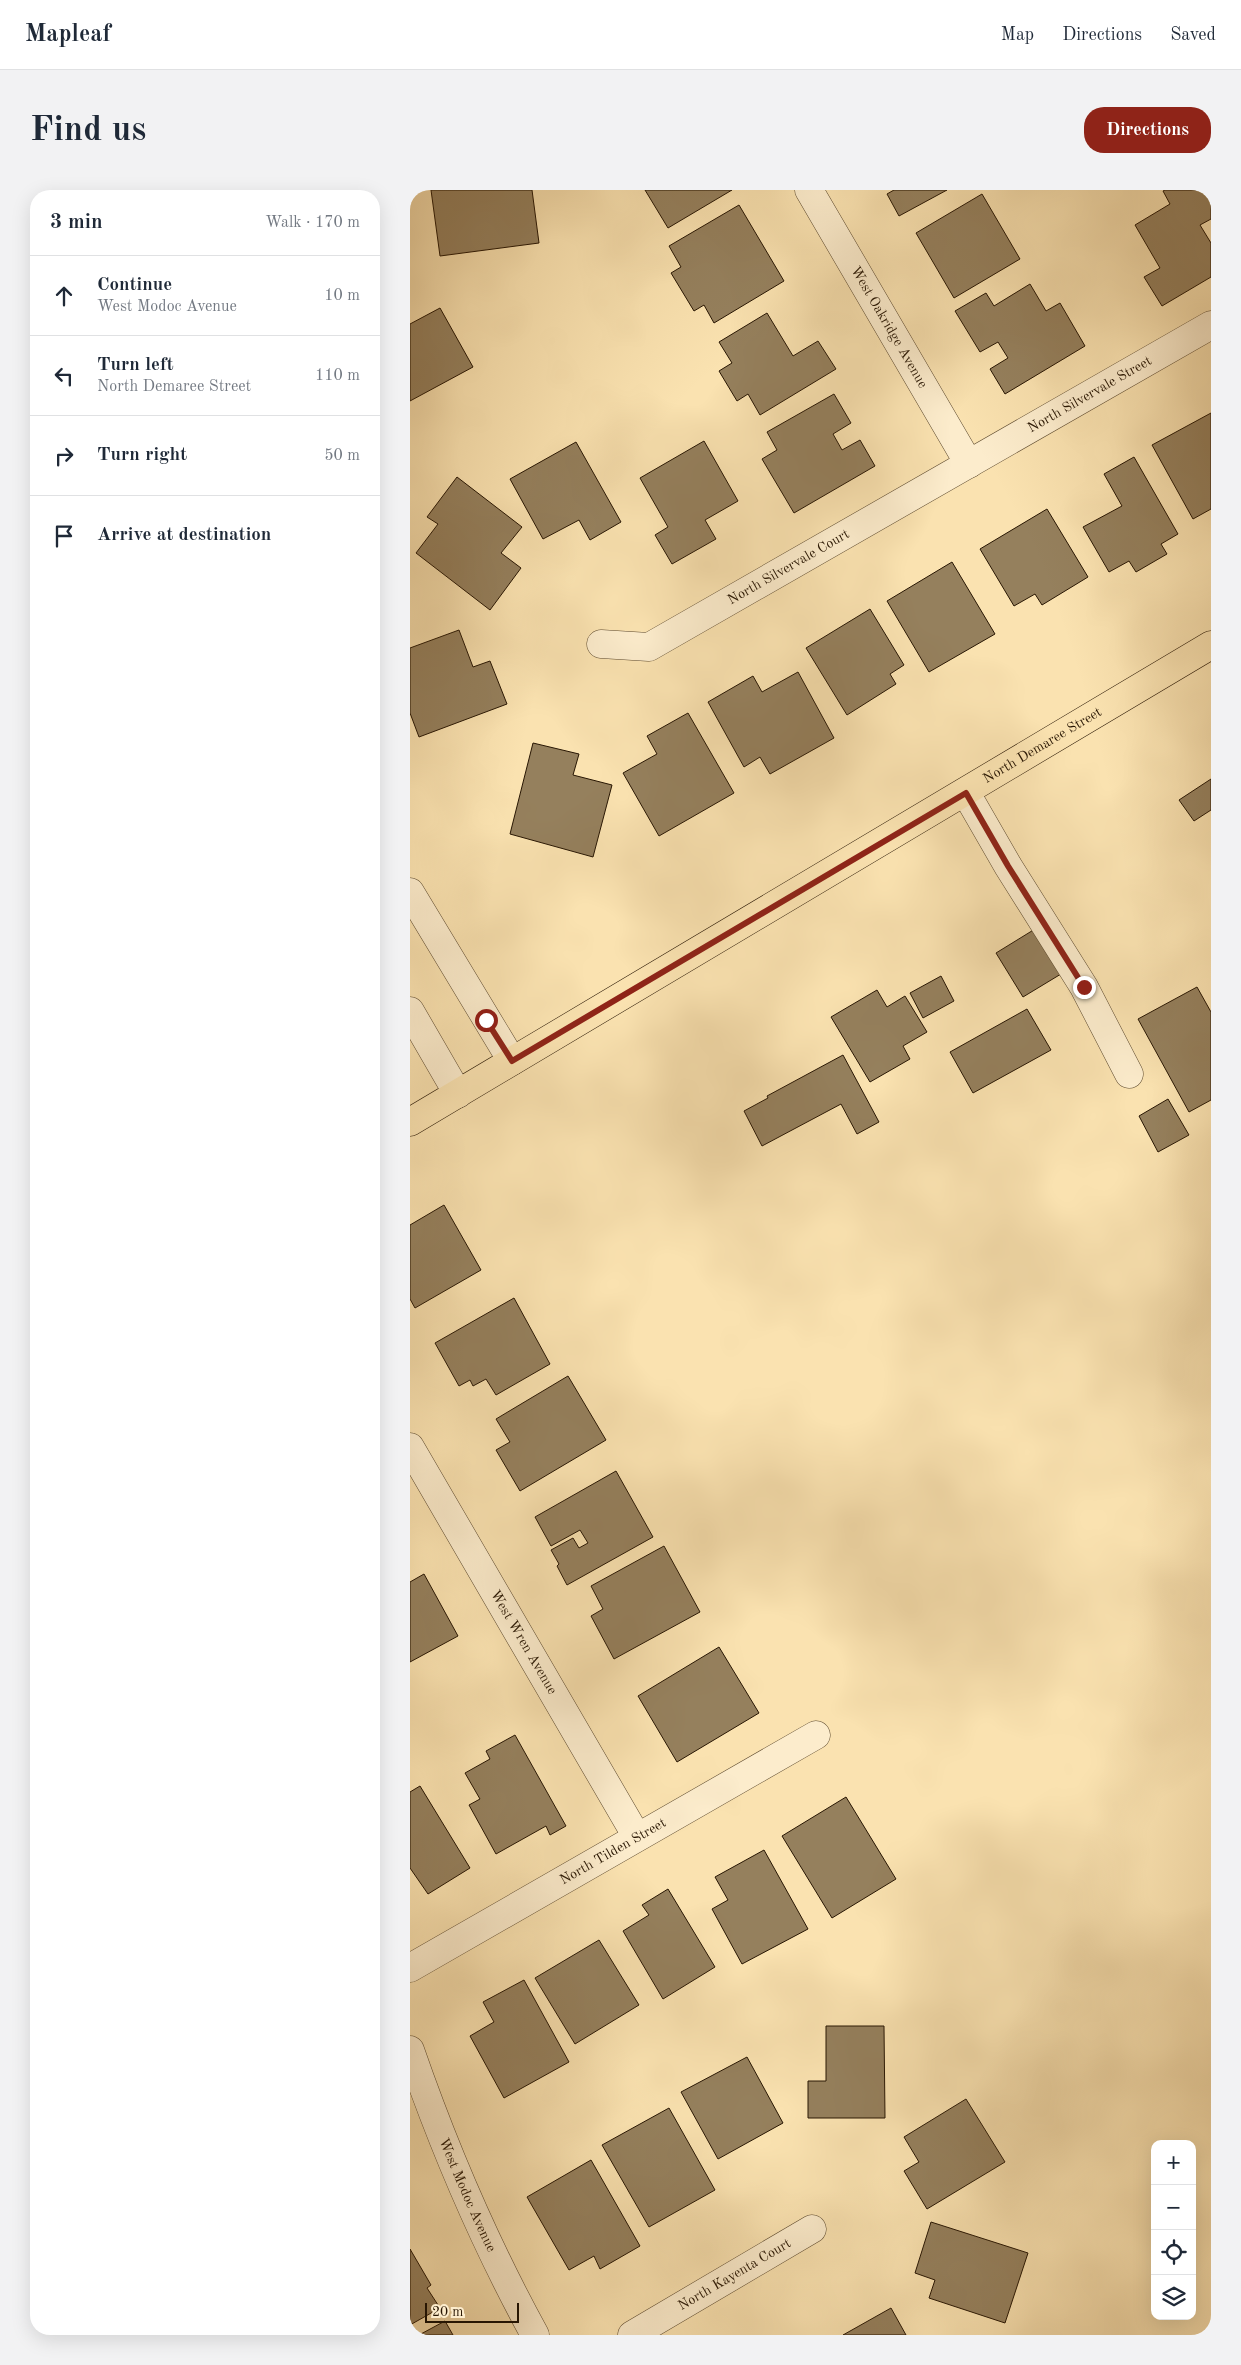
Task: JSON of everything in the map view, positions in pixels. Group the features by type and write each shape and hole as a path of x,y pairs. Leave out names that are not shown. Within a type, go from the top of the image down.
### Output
{"main road":[{"name":"North Demaree Street","path":"410,1122 966,793 1211,645"}],"street":[{"name":"West Oakridge Avenue","path":"809,190 969,464"},
{"name":"North Silvervale Street","path":"969,464 1211,325"},
{"name":"North Silvervale Court","path":"601,644 649,647 969,464"},
{"path":"966,793 1008,866 1084,987 1129,1074"},
{"path":"410,892 512,1061"},
{"path":"410,1011 458,1094"},
{"name":"West Wren Avenue","path":"413,1459 637,1837"},
{"name":"North Tilden Street","path":"410,1968 816,1735"},
{"name":"West Modoc Avenue","path":"410,2050 436,2121 468,2198 534,2335"},
{"name":"North Kayenta Court","path":"632,2335 812,2229"}],"building":[{"path":"431,190 532,190 539,243 440,256"},
{"path":"645,190 732,190 668,228"},
{"path":"894,190 947,190 899,216 887,194"},
{"path":"1203,190 1211,203 1211,219 1200,225 1211,243 1211,277 1162,306 1144,277 1160,268 1135,225 1170,204 1163,191"},
{"path":"982,194 1020,259 954,298 916,233"},
{"path":"739,205 784,281 714,323 704,305 694,311 671,273 681,267 669,246"},
{"path":"1030,284 1046,311 1060,303 1085,346 1005,394 990,369 1008,358 998,342 980,352 955,311 986,293 994,306"},
{"path":"440,308 473,367 410,401 410,324"},
{"path":"767,313 793,356 818,341 836,369 760,415 748,394 737,401 719,371 732,363 719,342"},
{"path":"834,394 851,423 833,434 842,450 860,440 875,466 794,513 762,459 777,450 767,432"},
{"path":"1211,413 1211,509 1193,519 1152,445"},
{"path":"704,441 738,501 705,520 716,539 672,564 655,535 668,527 640,478"},
{"path":"576,442 621,522 590,540 579,520 543,539 510,479"},
{"path":"1134,457 1178,534 1161,544 1167,554 1136,572 1129,561 1109,572 1083,527 1122,506 1104,474"},
{"path":"457,477 522,527 501,553 521,568 490,610 416,553 438,524 427,517"},
{"path":"1047,509 1088,577 1042,605 1035,594 1014,606 980,549"},
{"path":"952,562 995,634 929,672 887,601"},
{"path":"870,609 904,665 890,674 896,684 847,715 806,648"},
{"path":"459,630 473,667 490,661 507,704 419,737 410,713 410,648"},
{"path":"798,672 834,738 770,774 760,757 744,767 708,702 753,676 762,692"},
{"path":"688,713 734,793 659,836 623,773 657,754 647,736"},
{"path":"533,743 579,754 573,775 612,785 593,857 510,834"},
{"path":"1211,779 1211,810 1194,821 1179,800"},
{"path":"1035,929 1061,974 1023,997 996,953"},
{"path":"941,976 954,1001 923,1018 910,993"},
{"path":"1197,987 1211,1012 1211,1100 1189,1112 1138,1019"},
{"path":"877,990 887,1007 905,996 927,1032 903,1046 910,1059 870,1082 831,1017"},
{"path":"1027,1009 1051,1050 973,1093 950,1052"},
{"path":"843,1055 879,1122 857,1134 841,1104 762,1146 744,1111 768,1098 767,1096"},
{"path":"1168,1099 1189,1135 1158,1152 1139,1116"},
{"path":"444,1205 481,1270 415,1308 410,1299 410,1225"},
{"path":"514,1298 550,1364 496,1395 486,1379 473,1386 470,1380 459,1386 435,1343"},
{"path":"568,1376 606,1440 520,1491 496,1450 510,1442 496,1419"},
{"path":"616,1471 653,1537 567,1585 551,1550 573,1538 579,1548 588,1543 580,1530 551,1546 535,1517"},
{"path":"664,1546 700,1612 614,1659 591,1616 603,1609 591,1586"},
{"path":"424,1574 458,1636 410,1662 410,1582"},
{"path":"719,1647 759,1713 677,1762 638,1696"},
{"path":"515,1735 566,1826 550,1835 546,1826 496,1854 469,1805 480,1799 465,1773 490,1759 486,1751"},
{"path":"420,1786 470,1868 428,1894 410,1868 410,1792"},
{"path":"846,1797 896,1879 832,1918 782,1836"},
{"path":"764,1850 808,1929 742,1964 712,1909 728,1900 715,1877"},
{"path":"668,1889 715,1967 663,1999 623,1931 649,1915 642,1905"},
{"path":"599,1940 639,2005 575,2044 535,1978"},
{"path":"524,1980 569,2062 504,2098 470,2036 494,2022 483,2002"},
{"path":"826,2026 884,2026 885,2118 808,2118 808,2081 826,2081"},
{"path":"747,2057 783,2123 718,2159 681,2092"},
{"path":"966,2099 1005,2162 927,2209 904,2171 919,2162 904,2137"},
{"path":"669,2108 715,2190 649,2227 602,2145"},
{"path":"591,2160 640,2246 600,2269 594,2256 569,2270 527,2197"},
{"path":"931,2222 1028,2253 1005,2323 929,2298 935,2280 915,2273"},
{"path":"410,2249 431,2285 427,2288 440,2308 410,2325"},
{"path":"891,2308 906,2335 843,2335"},
{"path":"445,2321 453,2335 419,2335"}],"route":[{"path":"486,1020 512,1061 966,793 1008,866 1084,987"}]}
